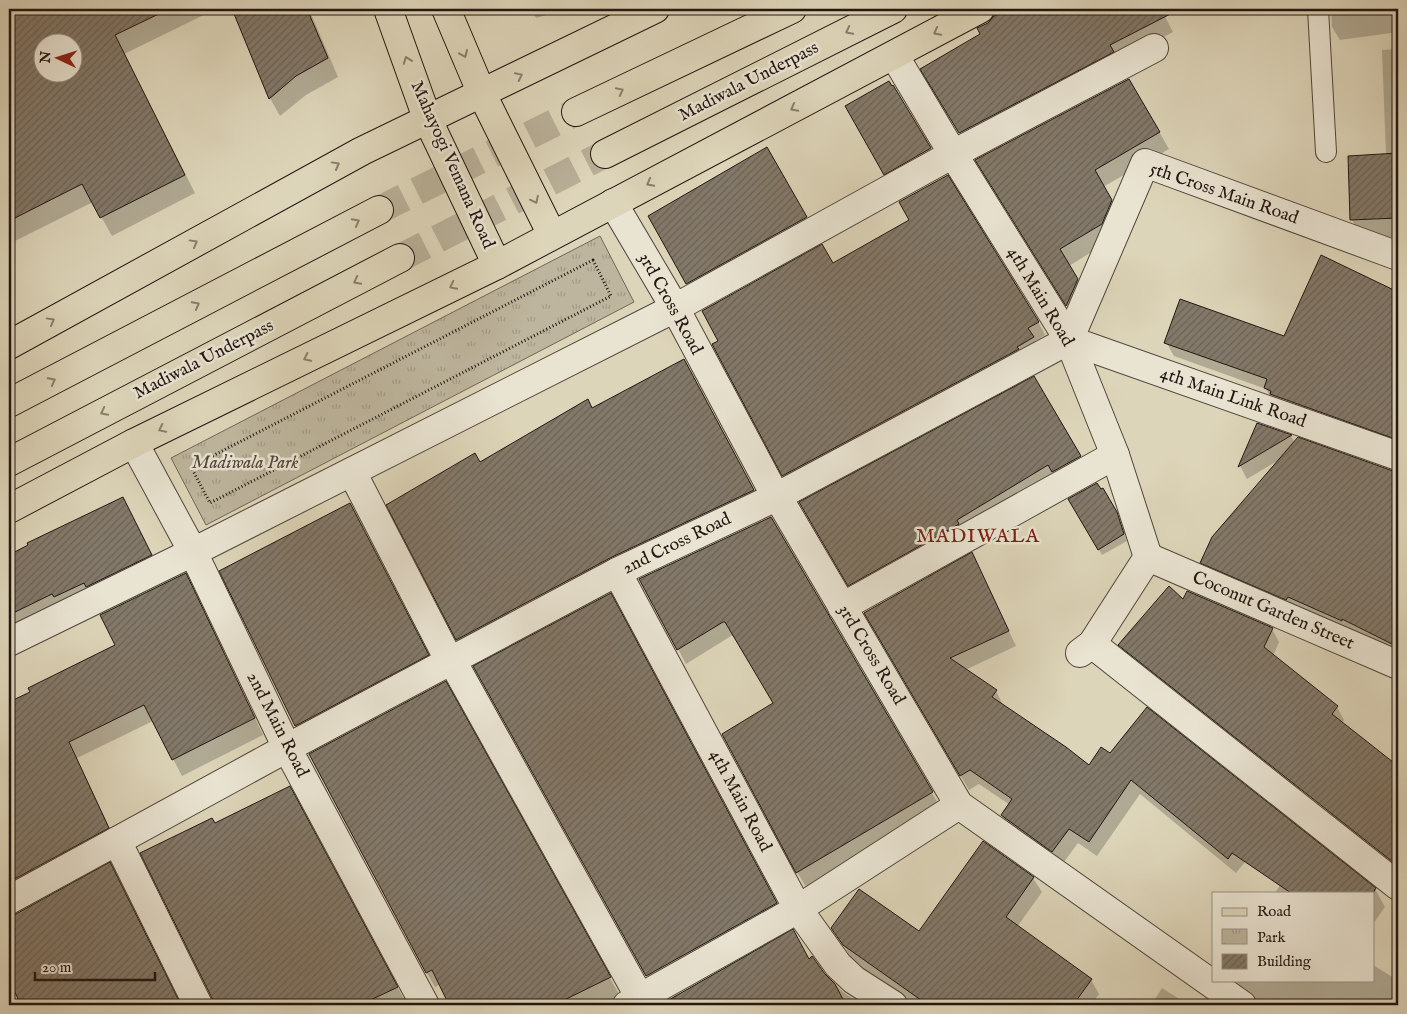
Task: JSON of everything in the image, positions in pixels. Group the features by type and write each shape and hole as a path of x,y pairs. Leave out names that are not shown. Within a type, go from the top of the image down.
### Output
{"main road":[{"name":"Mahayogi Vemana Road","path":"388,9 427,118 497,264"},
{"path":"446,9 482,94 552,235"},
{"path":"9,345 362,151 655,9"},
{"path":"576,112 792,9"},
{"name":"Madiwala Underpass","path":"605,154 893,9"},
{"path":"9,509 134,443 497,264 980,9"},
{"path":"9,403 379,210"},
{"name":"Madiwala Underpass","path":"9,462 400,258"}],"street":[{"path":"9,642 193,552 675,308 953,154 1154,48"},
{"name":"4th Main Road","path":"894,55 1068,340 1114,455 1148,557"},
{"name":"5th Cross Main Road","path":"1068,340 1145,163 1398,256"},
{"name":"3rd Cross Road","path":"613,203 675,308 776,497 959,805 1242,1005"},
{"name":"4th Main Link Road","path":"1068,340 1398,456"},
{"name":"2nd Cross Road","path":"9,900 287,748 617,572 776,497 1068,340"},
{"name":"2nd Main Road","path":"134,443 193,552 287,748 425,1005"},
{"path":"842,607 1114,455"},
{"path":"352,472 450,662 455,666 637,1003 798,909 959,805"},
{"path":"1148,557 1086,648 1398,886"},
{"name":"Coconut Garden Street","path":"1148,557 1398,665"},
{"name":"4th Main Road","path":"617,572 798,909 838,965 854,980 893,1005"},
{"path":"117,841 198,1005"}],"lane":[{"path":"1318,9 1326,152"}],"path":[{"path":"593,260 611,296 210,503 191,468 593,260"}],"green space":[{"name":"Madiwala Park","path":"600,236 634,302 206,525 171,458"}],"building":[{"path":"9,9 169,9 115,35 185,175 100,218 82,184 9,221"},
{"path":"232,9 307,9 328,58 296,76 269,99"},
{"path":"1009,9 1180,9 1110,45 1114,52 959,133 920,69 980,34 977,28 988,23 994,16"},
{"path":"1129,79 1160,132 1095,170 1112,200 1102,224 1060,249 1078,279 1066,306 975,160"},
{"path":"889,81 931,148 884,175 845,106"},
{"path":"767,147 807,217 686,284 648,216"},
{"path":"1398,153 1398,218 1350,220 1348,156"},
{"path":"948,175 1039,322 1028,328 1034,337 1017,347 1019,349 782,476 712,344 718,341 702,311 822,244 833,263 909,220 899,202"},
{"path":"1321,255 1398,292 1398,440 1270,394 1271,391 1264,388 1267,379 1164,343 1180,299 1284,336"},
{"path":"684,359 754,490 610,558 456,640 386,505 475,453 480,462 588,399 592,408"},
{"path":"1034,376 1081,456 1052,472 1048,465 957,520 959,524 848,586 799,502"},
{"path":"1257,423 1292,435 1238,467"},
{"path":"1298,437 1393,471 1398,471 1398,647 1342,619 1342,621 1288,597 1286,600 1200,563 1212,537"},
{"path":"1097,483 1101,489 1103,488 1117,512 1124,534 1098,550 1068,499"},
{"path":"123,497 152,555 86,587 84,583 54,597 52,594 9,615 9,555 28,545 27,543"},
{"path":"350,503 429,655 295,726 219,571"},
{"path":"771,517 933,792 796,873 722,734 773,703 725,622 677,650 639,579"},
{"path":"972,552 1009,631 950,658 997,690 992,697 1066,747 1089,765 1101,747 1110,753 1147,707 1376,888 1374,892 1290,892 1232,853 1228,859 1131,780 1089,842 1069,829 1052,852 1001,815 1012,799 970,770 960,776 864,613"},
{"path":"186,573 255,718 172,760 144,705 69,742 109,828 9,882 9,702 30,692 28,688 115,645 100,615"},
{"path":"1169,586 1183,599 1187,591 1273,628 1264,647 1338,706 1332,714 1398,766 1398,855 1393,862 1118,645"},
{"path":"611,593 777,903 646,976 473,666"},
{"path":"446,681 611,977 554,1005 449,1005 432,970 426,973 309,754"},
{"path":"290,786 398,987 360,1005 214,1005 140,853 212,818 215,823"},
{"path":"983,841 1034,877 1006,917 1092,979 1073,1005 928,1005 843,945 831,928 859,889 919,931"},
{"path":"110,862 181,1005 21,1005 9,980 9,916 16,914"},
{"path":"793,929 809,959 812,956 835,984 846,1005 660,1005"}],"tunnel":[{"path":"379,210 576,112"},
{"path":"400,258 605,154"}],"district":[{"name":"MADIWALA","path":"978,536"}]}
